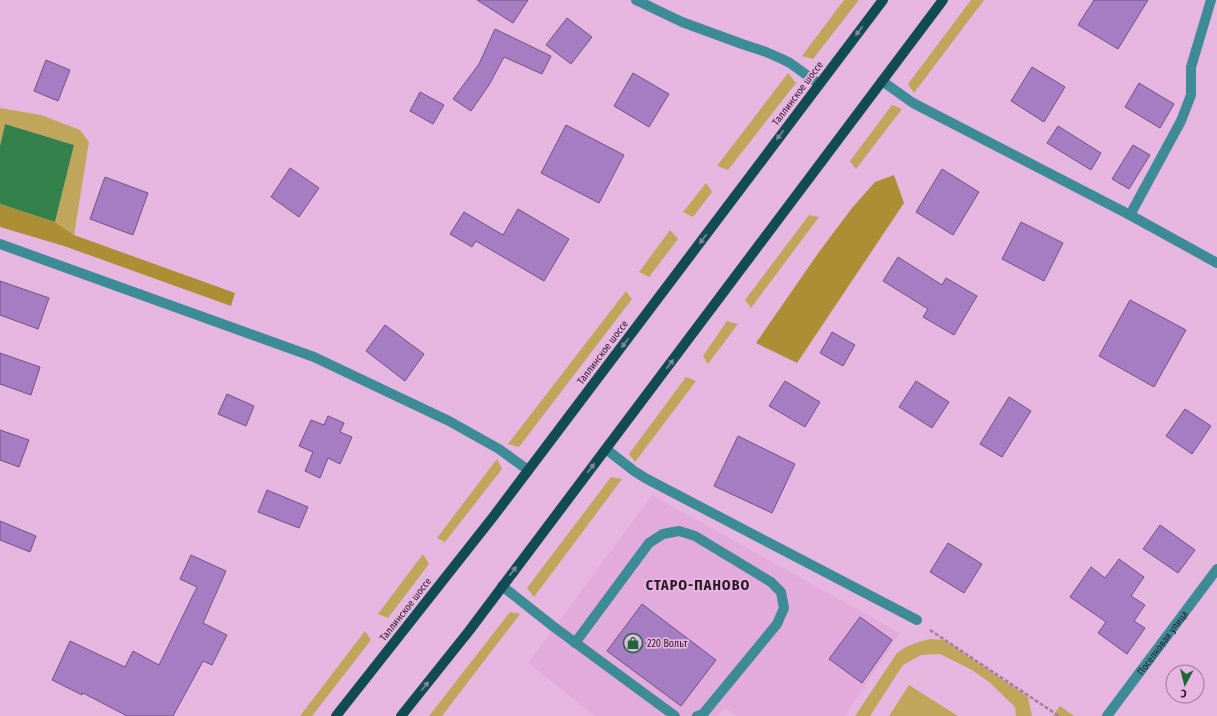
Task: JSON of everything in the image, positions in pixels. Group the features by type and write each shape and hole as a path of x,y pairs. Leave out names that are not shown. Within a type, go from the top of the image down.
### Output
{"main road":[{"name":"Таллинское шоссе","path":"336,716 493,517 818,84 883,0"},
{"path":"401,716 469,631 943,0"}],"street":[{"path":"636,0 682,22 782,59 790,63 818,84"},
{"path":"1130,215 1181,121 1191,95 1191,66 1211,0"},
{"path":"882,81 913,103 1130,215 1217,263"},
{"path":"0,244 314,357 449,421 499,449 528,470"},
{"path":"606,449 634,471 647,479 917,620"},
{"path":"575,643 649,543 663,534 679,530 695,536 771,582 781,592 784,608 777,624 703,714 697,716"},
{"name":"Поселковая улица","path":"1107,716 1217,569"},
{"path":"502,586 575,643 675,716"}],"path":[{"path":"917,620 1059,716"}],"shaded area":[{"path":"844,0 859,0 813,59 802,56"},
{"path":"971,0 984,0 914,93 908,84"},
{"path":"788,73 796,83 728,170 717,166"},
{"path":"892,105 902,109 856,169 850,161"},
{"path":"0,108 41,115 80,130 89,142 74,235 55,222 74,145 5,124 0,146"},
{"path":"5,124 74,145 55,222 0,204 0,146"},
{"path":"894,175 904,203 797,363 756,343 819,252 852,208 875,182"},
{"path":"706,183 712,192 693,217 683,212"},
{"path":"0,204 55,222 74,235 235,293 231,306 64,246 0,227"},
{"path":"809,215 819,217 751,308 745,300"},
{"path":"670,230 678,239 649,277 639,272"},
{"path":"626,291 632,299 519,447 508,444"},
{"path":"727,321 738,324 708,364 703,356"},
{"path":"686,377 696,381 635,462 629,454"},
{"path":"497,459 502,469 445,542 437,538"},
{"path":"611,477 622,479 534,597 527,588"},
{"path":"652,495 900,633 845,716 736,716 725,708 717,716 595,716 528,663"},
{"path":"423,554 429,564 388,618 378,614"},
{"path":"510,612 520,614 442,716 429,716"},
{"path":"365,631 371,640 312,716 300,716"},
{"path":"930,639 944,640 1028,697 1032,716 1016,716 1015,707 989,682 972,670 940,654 921,655 903,665 870,716 855,716 897,653 909,646"},
{"path":"909,685 958,716 889,716"},
{"path":"1060,706 1074,716 1053,716"}],"building":[{"path":"477,0 528,0 513,23"},
{"path":"1094,0 1148,0 1118,49 1078,25"},
{"path":"567,18 592,37 571,64 546,45"},
{"path":"495,29 551,56 542,74 504,57 489,85 471,111 453,99 479,64"},
{"path":"46,60 70,70 58,101 34,91"},
{"path":"1032,67 1065,87 1044,122 1011,101"},
{"path":"633,73 669,94 649,127 614,106"},
{"path":"1139,83 1174,104 1160,128 1125,107"},
{"path":"420,92 444,105 433,124 410,111"},
{"path":"566,125 624,155 599,203 541,173"},
{"path":"1058,126 1101,153 1091,170 1047,143"},
{"path":"1133,145 1150,155 1129,189 1112,179"},
{"path":"290,168 319,188 299,217 271,197"},
{"path":"942,169 979,192 953,235 916,212"},
{"path":"105,177 148,193 133,235 90,219"},
{"path":"518,209 569,239 544,281 476,241 472,247 450,234 464,212 503,235"},
{"path":"1021,222 1063,243 1044,281 1002,259"},
{"path":"898,257 942,285 946,278 977,296 954,335 923,317 928,309 883,281"},
{"path":"0,281 49,298 38,329 0,315"},
{"path":"1130,300 1186,330 1154,387 1099,356"},
{"path":"385,325 424,354 405,381 366,351"},
{"path":"832,332 855,345 843,366 820,353"},
{"path":"0,353 40,367 31,395 0,384"},
{"path":"785,381 820,402 805,427 769,406"},
{"path":"916,381 949,402 932,428 899,407"},
{"path":"227,394 254,406 246,426 218,414"},
{"path":"1009,397 1031,411 1002,457 980,444"},
{"path":"1185,409 1211,426 1192,454 1166,436"},
{"path":"328,416 344,423 340,432 352,437 340,464 328,458 320,478 305,471 313,452 299,446 311,420 324,425"},
{"path":"0,430 29,440 19,467 0,460"},
{"path":"738,436 795,464 772,513 714,486"},
{"path":"267,490 308,507 299,528 258,512"},
{"path":"0,521 36,536 30,552 0,540"},
{"path":"1160,525 1195,550 1178,573 1143,549"},
{"path":"948,543 982,564 964,593 930,572"},
{"path":"191,555 226,571 203,623 227,635 212,665 203,661 173,716 127,716 83,693 82,695 52,680 70,641 125,667 133,651 159,665 197,587 180,579"},
{"path":"1119,559 1144,577 1131,596 1145,605 1134,621 1145,628 1127,654 1098,633 1106,622 1070,597 1091,567 1105,578"},
{"path":"642,604 716,660 681,706 607,651"},
{"path":"860,617 892,640 862,683 829,659"}],"place":[{"name":"220 Вольт","path":"633,643"}],"district":[{"name":"СТАРО-ПАНОВО","path":"698,585"}]}
